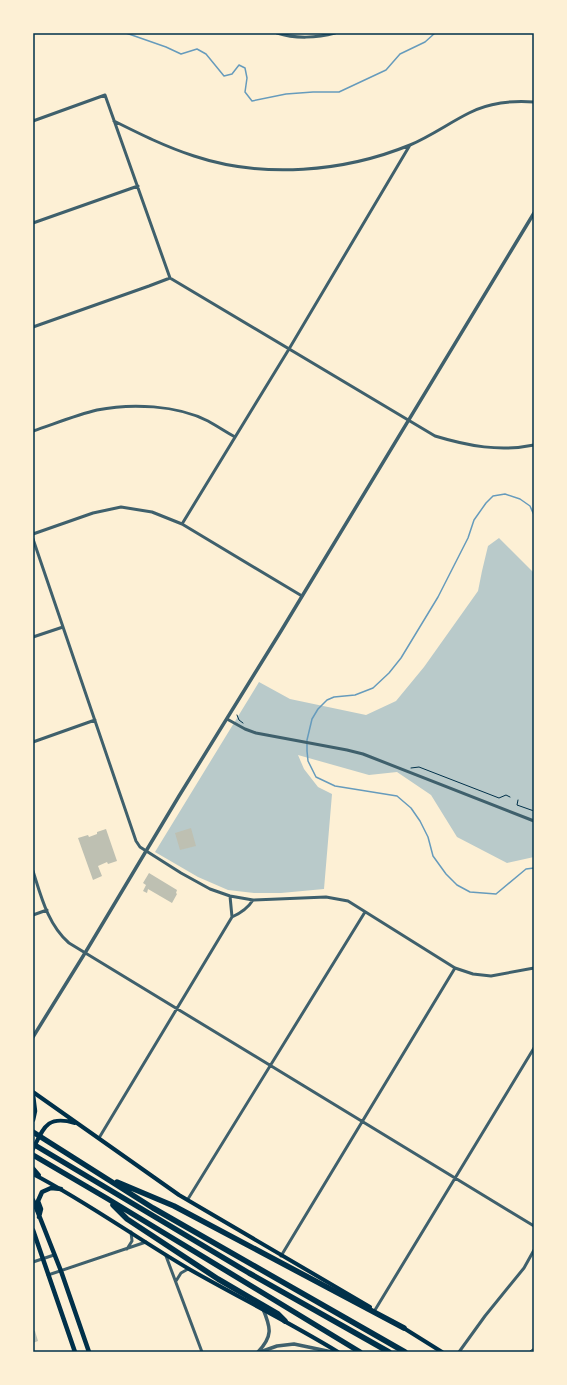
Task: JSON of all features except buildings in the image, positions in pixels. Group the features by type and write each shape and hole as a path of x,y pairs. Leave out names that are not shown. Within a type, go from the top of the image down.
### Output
{"highway":[{"path":"33,1132 153,1208 406,1352"},
{"path":"33,1144 249,1273 389,1352"},
{"path":"33,1155 360,1352"},
{"path":"105,1177 168,1203 404,1328"},
{"path":"108,1199 128,1219 218,1279 278,1314 285,1321"}],"main road":[{"path":"33,1093 35,1110 33,1120"},
{"path":"33,1093 80,1124 179,1195 375,1310 442,1352"},
{"path":"33,1149 43,1130 52,1122 59,1120 80,1124"},
{"path":"33,1168 42,1178"},
{"path":"33,1174 61,1189 189,1269 263,1308 338,1352"},
{"path":"39,1216 41,1210 38,1201 41,1194 51,1188 61,1189"},
{"path":"33,1200 61,1271 89,1352"},
{"path":"33,1230 75,1352"}],"street":[{"path":"277,33 288,36 323,36 335,33"},
{"path":"33,121 105,95 170,278 435,436 477,447 508,449 534,444"},
{"path":"114,121 166,146 195,157 222,163 250,168 276,169 331,167 375,158 410,145 434,134 481,108 516,101 534,102"},
{"path":"182,524 289,349 410,145"},
{"path":"33,223 138,186"},
{"path":"33,1037 534,213"},
{"path":"33,327 170,278"},
{"path":"33,431 97,410 144,406 180,412 207,421 235,437"},
{"path":"33,534 93,514 122,507 152,512 182,524 302,596"},
{"path":"33,539 136,841 140,847 181,873 210,889 230,896 253,900 326,897 348,901 455,968 472,974 491,976 534,968"},
{"path":"33,637 63,627"},
{"path":"227,719 245,729 265,735 347,750 373,758 534,821"},
{"path":"33,742 95,720"},
{"path":"33,871 47,910 56,929 62,937 85,953 534,1226"},
{"path":"230,896 232,917"},
{"path":"99,1138 232,917 250,905 253,900"},
{"path":"33,915 47,910"},
{"path":"188,1199 365,912"},
{"path":"281,1256 455,968"},
{"path":"375,1310 534,1048"},
{"path":"127,1249 132,1241 131,1232"},
{"path":"48,1274 146,1242"},
{"path":"459,1352 485,1316 520,1273 534,1250"},
{"path":"164,1254 168,1259 202,1352"},
{"path":"33,1262 54,1255"},
{"path":"176,1281 181,1272 189,1269"},
{"path":"259,1352 265,1344 270,1332 270,1327 263,1308"},
{"path":"259,1352 284,1345 294,1344 332,1352"}],"path":[{"path":"236,715 243,723"},
{"path":"409,768 419,767 499,798 506,795 510,796"},
{"path":"518,800 517,805 534,811"},
{"path":"529,1352 534,1348"}],"shaded area":[{"path":"499,538 534,573 534,857 507,863 457,837 431,795 397,772 369,775 298,755 304,769 318,787 332,794 324,889 281,893 254,893 228,890 198,877 155,852 259,682 290,699 366,715 396,701 424,667 478,591 488,546"}],"waterway":[{"path":"126,33 181,54 197,49 206,54 224,76 232,74 239,65 245,68 247,78 245,92 252,101 286,94 339,92 386,70 400,54 425,42 435,33"},
{"path":"534,515 530,506 520,499 505,494 493,496 474,520 468,538 438,597 401,658 389,673 373,688 355,695 334,697 327,700 318,709 312,719 307,740 308,761 316,777 335,786 397,796 411,808 428,837 433,856 446,874 457,885 470,892 496,894 526,869 534,868"}]}
